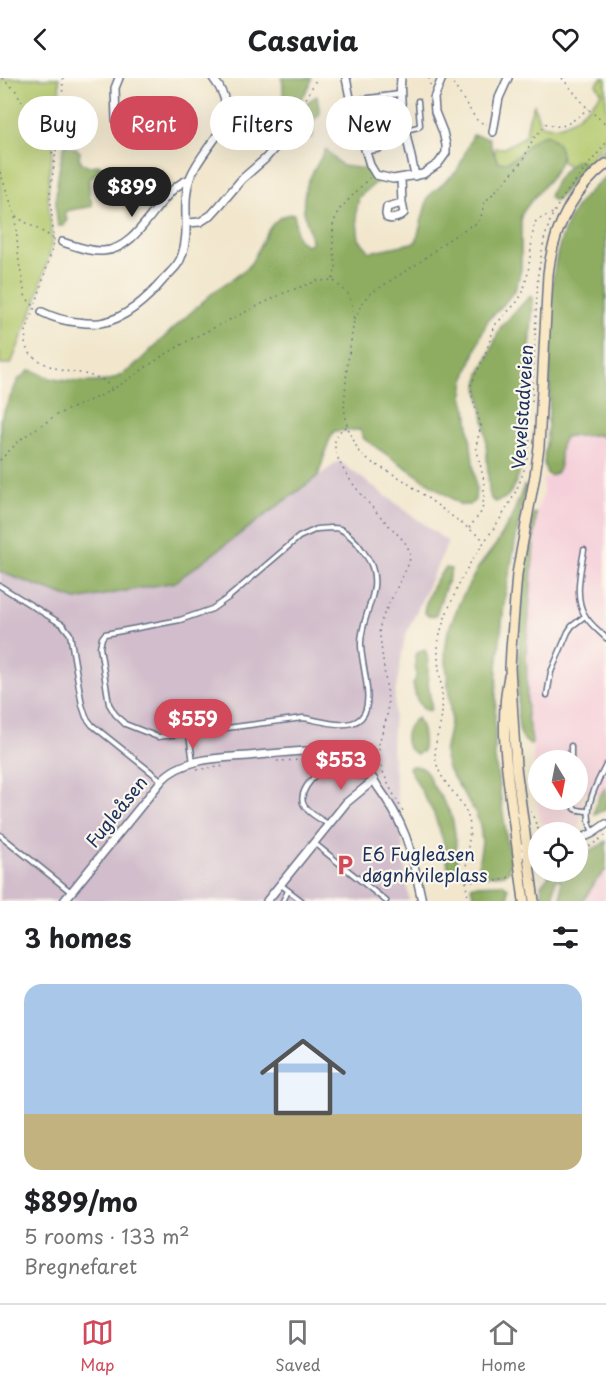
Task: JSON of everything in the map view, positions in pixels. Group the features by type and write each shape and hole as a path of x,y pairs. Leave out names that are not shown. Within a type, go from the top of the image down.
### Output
{"main road":[{"name":"Vevelstadveien","path":"524,901 509,786 505,739 506,693 517,574 539,447 549,260 557,231 566,211 593,175 606,164"},
{"name":"Vevelstadveien","path":"510,668 516,759 534,901"}],"street":[{"path":"115,96 115,88 119,78"},
{"path":"42,312 59,319 93,323 108,321 132,309 177,266 182,256 186,237 186,194 190,179 224,124 227,105 219,85 213,78"},
{"path":"346,78 350,96"},
{"path":"399,94 401,78"},
{"path":"366,150 374,173 393,179 423,174 438,164 446,153 443,132 435,112 434,98 442,78"},
{"path":"492,128 499,99 508,78"},
{"path":"187,223 200,222 211,215 242,179 273,150"},
{"path":"410,150 415,176"},
{"path":"63,243 97,251 119,247 129,240 174,187 190,179"},
{"path":"401,179 402,203"},
{"name":"Fugleåsen","path":"64,901 162,780 171,772 190,764 240,756 320,751 343,753 365,766 397,816 405,835 422,901"},
{"path":"267,901 328,825 354,795 373,778"},
{"path":"588,835 606,824"},
{"path":"517,850 527,850"}],"lane":[{"path":"384,96 399,94"},
{"path":"412,128 420,125 418,101"},
{"path":"317,529 340,529 358,544 372,566 374,586 362,625 360,644 368,700 361,718 355,723 333,725 303,718 189,734 158,737 125,724 115,714 109,704 99,647 102,638 105,634 180,620 212,609 299,537 317,529"},
{"path":"584,550 579,591 582,610 606,638"},
{"path":"0,586 63,625 70,634 86,717 92,725 162,780"},
{"path":"547,695 551,672 568,632 585,616"},
{"path":"189,734 190,764"},
{"path":"593,833 589,826 588,811 606,765"},
{"path":"328,825 304,806 302,797 305,788 316,776 325,769 335,768 354,776 373,778"},
{"path":"582,810 588,811"},
{"path":"0,835 71,892"},
{"path":"313,843 386,901"},
{"path":"281,885 302,901"},
{"path":"283,901 288,891"}],"path":[{"path":"2,78 16,91 50,151 55,154"},
{"path":"63,78 62,108 50,194 53,248 24,341 29,354 50,367 95,376 105,381 112,389"},
{"path":"307,96 317,78"},
{"path":"449,78 476,119 492,128"},
{"path":"562,78 588,109 606,124"},
{"path":"354,320 368,295 420,262 470,225 478,223 484,203 523,160 533,139 548,123 554,127 560,127 588,109"},
{"path":"0,172 15,215 21,278 28,301 35,307"},
{"path":"333,280 336,267 333,225 338,211 374,173"},
{"path":"469,528 482,511 484,498 484,481 476,446 481,426 472,396 471,384 485,355 495,326 524,292 534,224 537,220 555,212"},
{"path":"15,215 26,224 54,239"},
{"path":"0,460 21,440 58,414 105,393 171,350 284,293 317,281 333,280 348,294 352,304 354,320 344,407 347,426 359,452 369,461 402,479 485,540"},
{"path":"347,426 334,442 344,471 407,545 409,553 409,563 382,616 379,629 388,700 387,716 379,743 380,762 389,786 403,812"},
{"path":"469,901 465,881 470,832 469,818 441,775 434,753 443,702 437,650 439,637 455,594 471,562 510,503 526,465"},
{"path":"271,762 307,760 325,769"},
{"path":"190,764 191,769 194,770 225,766"},
{"path":"588,847 606,834"},
{"path":"465,881 499,880 516,875"}],"shaded area":[{"path":"594,433 606,439 606,787 599,796 588,793 588,750 533,750 532,733 528,728 526,656 536,514 543,494 543,479 556,475 565,437 585,436"},
{"path":"339,461 448,542 405,637 395,695 392,748 409,901 0,901 0,572 76,600 175,582"},
{"path":"539,810 581,810 580,822 542,822"},
{"path":"606,870 606,901 583,901 595,882"}],"green space":[{"path":"0,78 59,78 60,96 18,96 18,150 53,150 48,197 52,241 36,301 11,364 0,364"},
{"path":"282,78 311,78 310,85 303,96 283,95"},
{"path":"602,78 606,78 606,139 586,165 579,160 569,166 561,161 562,156 521,152 508,161 498,162 495,148 504,148 524,137 534,105 540,124 558,126 566,123 582,113 602,93 596,84"},
{"path":"317,96 320,114 314,120 314,98"},
{"path":"546,134 557,143 561,154 553,175 521,216 521,270 515,290 488,320 465,379 463,396 467,410 476,489 475,500 470,505 461,505 364,439 360,430 334,431 318,476 175,582 76,600 0,572 0,420 18,380 30,370 53,379 69,381 96,382 110,380 124,374 215,291 248,267 267,232 278,219 294,214 297,236 307,245 311,243 304,211 305,194 310,178 326,149 343,166 366,169 378,181 359,197 356,213 359,239 370,252 416,242 428,197 457,171 473,135 489,138 498,162 514,158 536,138"},
{"path":"606,145 606,159 593,169 590,166"},
{"path":"63,150 78,150 83,164 100,165 100,169 89,180 92,206 65,212 67,220 63,225 58,226 57,186"},
{"path":"579,160 584,163 583,167 559,198 554,201 549,197 557,180 569,166"},
{"path":"606,177 606,439 597,435 565,437 561,446 558,471 550,476 544,464 550,395 550,314 556,258 575,208"},
{"path":"530,296 533,302 523,458 517,480 509,495 496,502 491,499 489,491 485,425 478,386 480,373 500,328"},
{"path":"524,486 526,486 505,596 497,668 495,758 510,861 509,871 505,874 485,876 480,872 478,866 482,842 480,825 475,812 448,769 444,753 451,719 445,651 448,631 461,599 478,568 511,519"},
{"path":"534,513 536,514 526,656 527,715 532,740 530,745 522,737 518,725 518,671 523,583 531,517"},
{"path":"446,568 451,569 450,574 436,614 428,616 424,611 427,599 435,582"},
{"path":"425,650 431,702 429,711 423,709 416,698 413,684 416,678 415,655"},
{"path":"417,718 422,729 423,751 417,754 408,747 406,737 409,726"},
{"path":"412,766 424,769 444,801 454,824 457,870 455,874 449,872 443,840 434,814 409,768"},
{"path":"606,787 606,810 594,814 595,806"},
{"path":"606,841 606,870 583,901 561,901 561,882 588,882 588,852"},
{"path":"544,882 555,882 553,901 543,901 541,885"},
{"path":"502,884 508,888 508,901 475,901 471,887 473,885"}],"place":[{"name":"E6 Fugleåsen døgnhvileplass","path":"345,865"}]}
